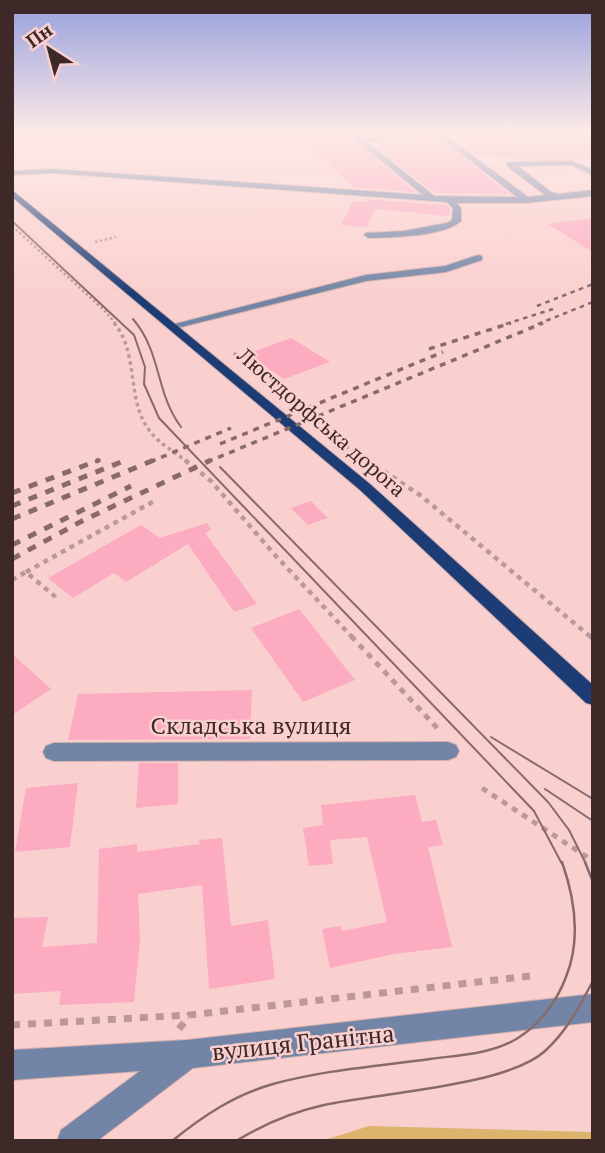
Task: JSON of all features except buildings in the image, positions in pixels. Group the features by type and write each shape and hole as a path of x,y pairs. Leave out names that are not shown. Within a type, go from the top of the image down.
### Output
{"main road":[{"name":"Люстдорфська дорога","path":"12,191 365,488 593,697"}],"street":[{"path":"267,187 450,200 526,200 593,193"},
{"path":"418,187 432,199"},
{"path":"509,187 526,200"},
{"path":"539,187 558,197"},
{"path":"369,235 404,234 450,225 456,221 457,208 450,200"},
{"path":"173,326 366,278 446,270 478,258"},
{"name":"Складська вулиця","path":"54,752 448,751"},
{"name":"вулиця Гранітна","path":"12,1065 187,1054 593,1007"},
{"path":"72,1141 187,1054"}],"path":[{"path":"12,226 104,310 124,334 139,412 150,432 211,481 274,554 444,735 448,751"},
{"path":"95,242 116,237"},
{"path":"341,444 355,450 420,495 593,639"},
{"path":"12,580 156,500"},
{"path":"26,572 58,599"},
{"path":"482,788 593,861"},
{"path":"12,1025 190,1015"}],"shaded area":[{"path":"369,1126 593,1132 593,1141 321,1141"}],"tram line":[{"path":"12,221 134,335 145,367 144,384 159,418 534,811 562,864"},
{"path":"133,319 149,345 167,400 181,427"},
{"path":"220,467 548,802 569,830 585,862"},
{"path":"491,737 593,799"},
{"path":"545,789 593,821"},
{"path":"172,1141 220,1107 273,1084 331,1072 476,1053 518,1038 540,1019 553,1003 571,963 575,920 562,862"},
{"path":"585,862 593,882"},
{"path":"236,1141 278,1119 312,1108 440,1087 502,1073 527,1063 545,1051 560,1035 593,981"}],"railway":[{"path":"537,306 593,284"},
{"path":"538,324 593,302"},
{"path":"506,324 553,309"},
{"path":"429,349 511,323"},
{"path":"207,462 543,323"},
{"path":"220,444 443,352"},
{"path":"150,462 231,428"},
{"path":"95,462 102,459"},
{"path":"12,493 99,460"},
{"path":"12,519 154,460"},
{"path":"12,559 82,521 211,460"},
{"path":"12,506 121,462"},
{"path":"12,545 131,486"}]}
